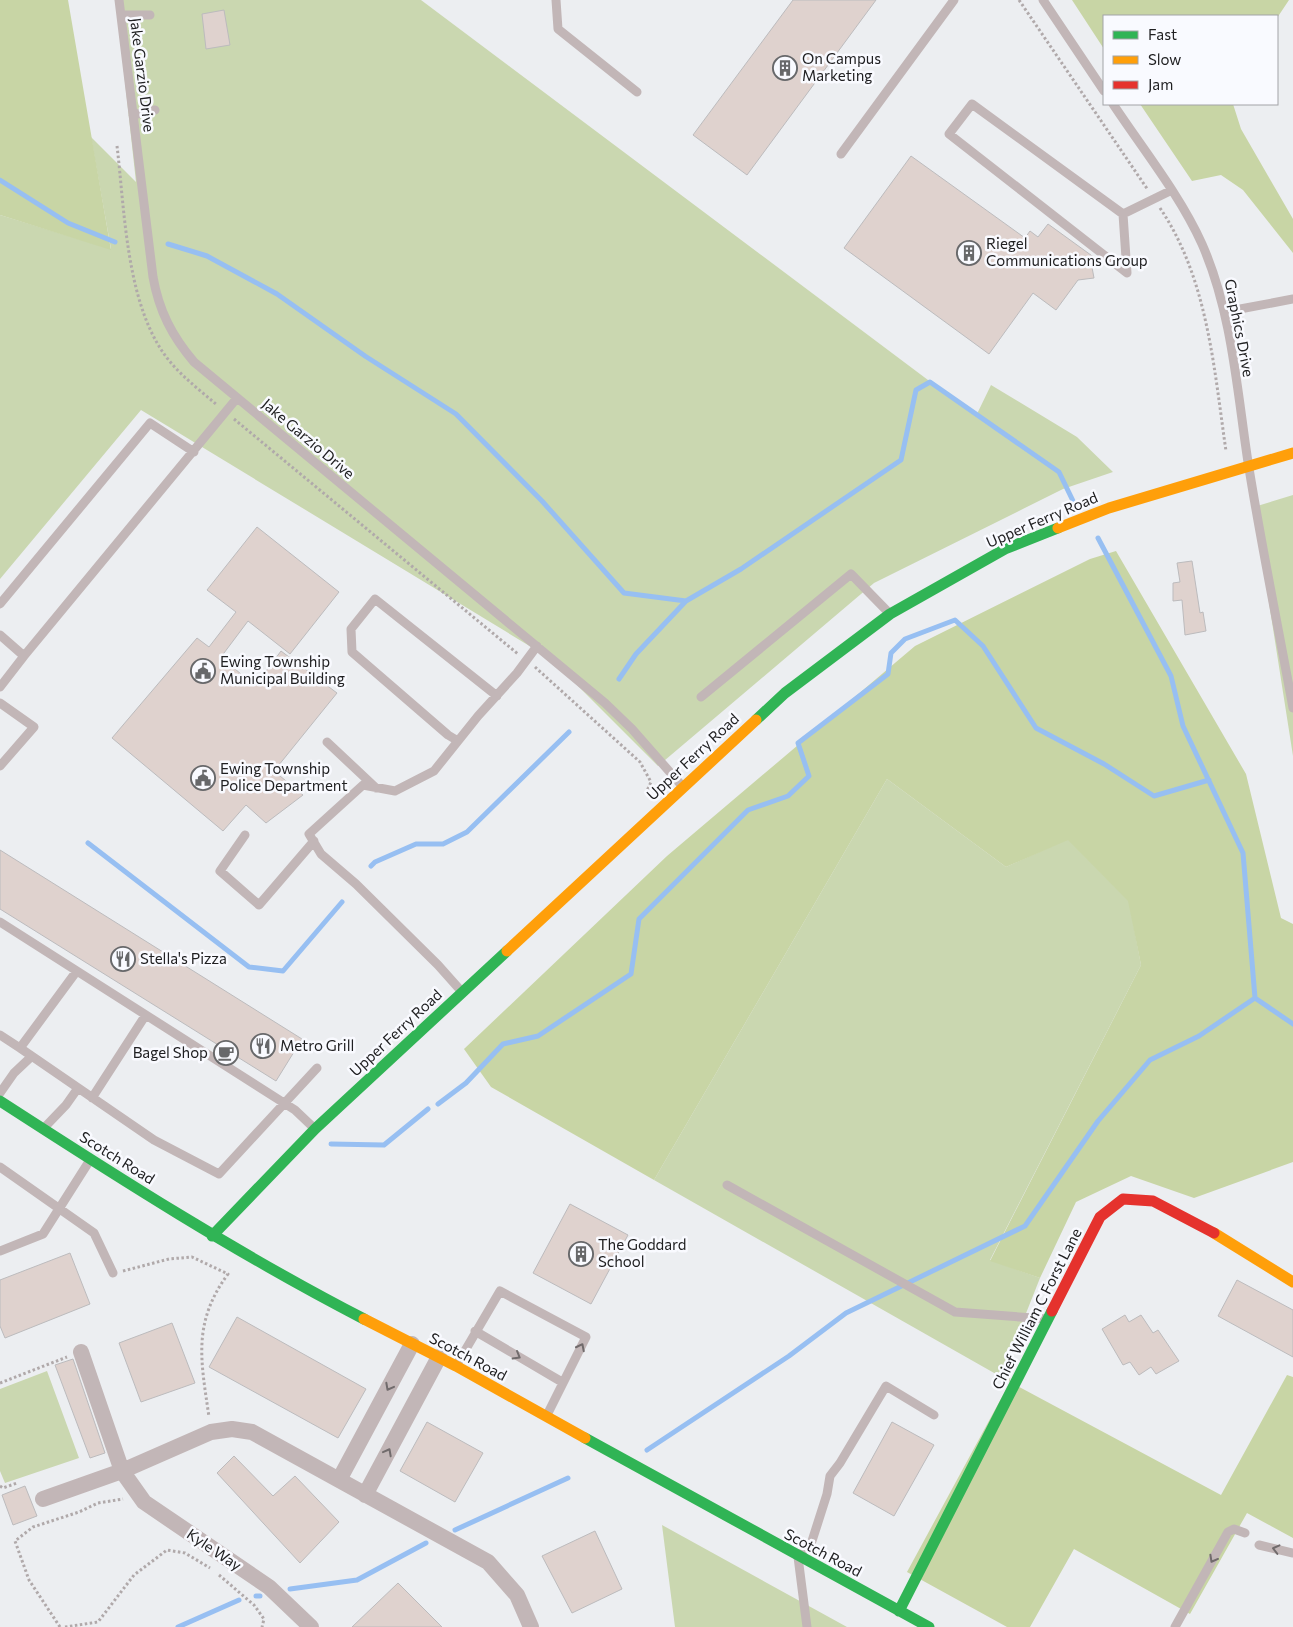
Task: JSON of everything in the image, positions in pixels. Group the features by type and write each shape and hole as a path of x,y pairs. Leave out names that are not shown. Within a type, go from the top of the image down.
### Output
{"main road":[{"name":"Upper Ferry Road","path":"212,1236 315,1129 785,693 890,614 1005,549 1109,508 1293,453"},
{"name":"Scotch Road","path":"0,1101 212,1236 288,1280 456,1366 798,1557 929,1627"},
{"name":"Chief William C Forst Lane","path":"899,1611 1034,1360 1047,1319 1100,1217 1123,1199 1154,1202 1215,1234 1293,1282"}],"street":[{"path":"339,1480 412,1344"},
{"name":"Kyle Way","path":"82,1352 122,1471 144,1502 269,1587 311,1627"},
{"path":"365,1495 439,1358"},
{"path":"43,1499 122,1471 211,1432 232,1429 252,1432 488,1562 517,1595 531,1627"}],"lane":[{"name":"Jake Garzio Drive","path":"119,0 157,300 166,323 178,344 194,362 612,709 683,787"},
{"path":"556,0 558,30 637,92"},
{"path":"841,154 954,0"},
{"path":"1043,0 1103,90"},
{"path":"121,15 150,15"},
{"path":"972,104 1123,214 1127,273 949,134 972,104"},
{"name":"Graphics Drive","path":"1113,105 1202,243 1214,274 1224,312 1249,465 1293,708"},
{"path":"133,114 155,110"},
{"path":"1123,214 1170,191"},
{"path":"1224,312 1293,299"},
{"path":"0,686 237,398"},
{"path":"0,604 150,423 194,452"},
{"path":"701,697 851,574 890,614"},
{"path":"458,741 352,652 351,629 376,599 497,696"},
{"path":"0,635 24,656"},
{"path":"462,992 438,965 356,884 321,854 309,834 363,785 395,791 434,772 458,741 527,661 537,646"},
{"path":"0,703 34,727 0,766"},
{"path":"327,742 376,788"},
{"path":"245,835 220,871 259,905 314,841"},
{"path":"0,922 284,1104 315,1129"},
{"path":"20,1048 76,972"},
{"path":"92,1098 145,1016"},
{"path":"0,1035 154,1140 219,1174 317,1068"},
{"path":"0,1093 14,1074 32,1056"},
{"path":"43,1129 66,1106 78,1088"},
{"path":"0,1251 43,1234 90,1160"},
{"path":"0,1167 94,1233 113,1273"},
{"path":"727,1185 955,1312 1047,1319"},
{"path":"456,1366 500,1291 586,1337 546,1416"},
{"path":"475,1331 562,1382"},
{"path":"807,1627 798,1557 812,1541 827,1494 830,1476 840,1463 886,1386 934,1415"},
{"path":"1175,1627 1228,1532 1234,1529 1245,1533"},
{"path":"1260,1544 1293,1553"}],"path":[{"path":"117,146 131,272 149,326 171,363 225,412 549,678 640,762 651,782 642,802"},
{"path":"113,1273 169,1259 192,1257 228,1274 215,1291 202,1332 200,1358 211,1432"},
{"path":"0,1383 82,1352"},
{"path":"0,1486 2,1488 17,1483"},
{"path":"60,1627 29,1580 16,1541 33,1527 80,1512 98,1503 126,1498 137,1492"},
{"path":"65,1627 98,1622 134,1575 167,1550 185,1553 216,1572 254,1605 264,1620 262,1627"}],"green space":[{"path":"0,0 68,0 111,250 0,215"},
{"path":"116,0 421,0 976,416 991,385 1077,437 1113,472 1063,489 874,583 658,766 551,659 141,410 0,579 0,215 111,249 91,137 136,182"},
{"path":"1072,0 1289,0 1278,16 1103,15 1103,47"},
{"path":"1141,105 1233,105 1241,129 1293,219 1293,253 1243,190 1221,175 1192,181"},
{"path":"1293,495 1293,756 1254,507"},
{"path":"1116,551 1246,774 1281,918 1293,924 1293,1162 1194,1198 1131,1176 1076,1202 1040,1278 990,1261 1141,965 1128,901 1068,840 1006,867 887,779 654,1180 491,1087 464,1049 667,856 915,646 1090,559"},
{"path":"887,779 1006,867 1068,839 1129,901 1141,965 990,1260 1040,1278 1011,1351 1010,1382 654,1180"},
{"path":"47,1371 79,1458 5,1483 0,1471 0,1389"},
{"path":"1287,1375 1293,1377 1293,1538 1247,1513 1190,1614 1074,1549 1030,1627 1007,1627 907,1572 1010,1382 1221,1495"},
{"path":"662,1525 847,1627 675,1627"}],"building":[{"name":"On Campus Marketing","path":"793,0 876,0 747,175 693,135"},
{"path":"224,10 230,45 206,49 202,14"},
{"name":"Riegel Communications Group","path":"911,156 1025,238 1030,231 1038,237 1048,224 1095,258 1091,262 1094,278 1078,280 1056,310 1033,293 989,354 844,248"},
{"name":"Ewing Township Municipal Building","path":"257,527 339,592 290,654 248,621 221,657 255,686 281,651 337,693 274,771 303,795 266,823 246,805 223,831 112,738 197,638 209,647 236,612 207,590"},
{"path":"1192,561 1200,613 1203,612 1206,631 1185,635 1182,600 1173,601 1173,583 1180,582 1177,563"},
{"path":"0,850 302,1039 276,1081 0,909"},
{"name":"The Goddard School","path":"570,1204 628,1235 591,1304 533,1273"},
{"path":"70,1253 90,1304 5,1338 0,1326 0,1280"},
{"path":"1237,1280 1293,1310 1293,1357 1218,1316"},
{"path":"1125,1315 1129,1322 1141,1315 1153,1333 1158,1330 1179,1361 1156,1374 1151,1367 1139,1375 1130,1362 1123,1365 1102,1329"},
{"path":"237,1317 366,1389 338,1438 209,1367"},
{"path":"172,1323 195,1383 141,1402 119,1343"},
{"path":"73,1359 105,1453 90,1458 55,1365"},
{"path":"427,1422 483,1453 455,1502 400,1471"},
{"path":"892,1422 934,1445 894,1516 853,1493"},
{"path":"234,1456 273,1496 295,1476 339,1522 300,1563 217,1473"},
{"path":"25,1486 37,1516 13,1525 2,1495"},
{"path":"595,1531 622,1589 572,1613 542,1556"},
{"path":"398,1583 442,1627 352,1627"}],"waterway":[{"path":"0,180 68,223 115,242"},
{"path":"168,244 207,256 277,294 365,356 456,414 542,501 624,593 686,601 741,569 901,460 916,390 930,382 1059,472 1074,503"},
{"path":"1098,538 1171,676 1183,726 1243,853 1255,998 1293,1024"},
{"path":"619,679 636,654 686,601"},
{"path":"438,1104 466,1083 503,1044 538,1036 631,974 639,919 748,810 788,796 809,776 798,743 888,674 891,653 905,639 955,620 983,646 1036,728 1104,764 1154,796 1209,780"},
{"path":"371,866 375,862 416,844 443,844 467,832 569,732"},
{"path":"88,843 249,967 283,971 342,902"},
{"path":"647,1450 789,1356 846,1313 1025,1226 1098,1121 1150,1060 1199,1036 1255,998"},
{"path":"331,1144 384,1145 428,1109"},
{"path":"455,1530 568,1478"},
{"path":"290,1589 357,1580 426,1543"},
{"path":"178,1627 239,1600"}],"traffic: fast":[{"path":"756,720 785,693 890,614 1005,549 1058,528"},
{"path":"212,1236 315,1129 507,951"},
{"path":"0,1101 134,1187 225,1242 364,1319"},
{"path":"899,1611 1052,1311"},
{"path":"585,1438 929,1627"}],"traffic: slow":[{"path":"1058,528 1109,508 1293,453"},
{"path":"507,951 756,720"},
{"path":"1214,1233 1293,1282"},
{"path":"364,1319 456,1366 585,1438"}],"traffic: jam":[{"path":"1052,1311 1100,1217 1123,1199 1153,1201 1214,1233"}],"place":[{"name":"On Campus Marketing","path":"785,68"},
{"name":"Riegel Communications Group","path":"969,253"},
{"name":"Ewing Township Municipal Building","path":"203,671"},
{"name":"Ewing Township Police Department","path":"203,778"},
{"name":"Stella's Pizza","path":"123,959"},
{"name":"Metro Grill","path":"263,1046"},
{"name":"Bagel Shop","path":"226,1053"},
{"name":"The Goddard School","path":"581,1254"}]}
